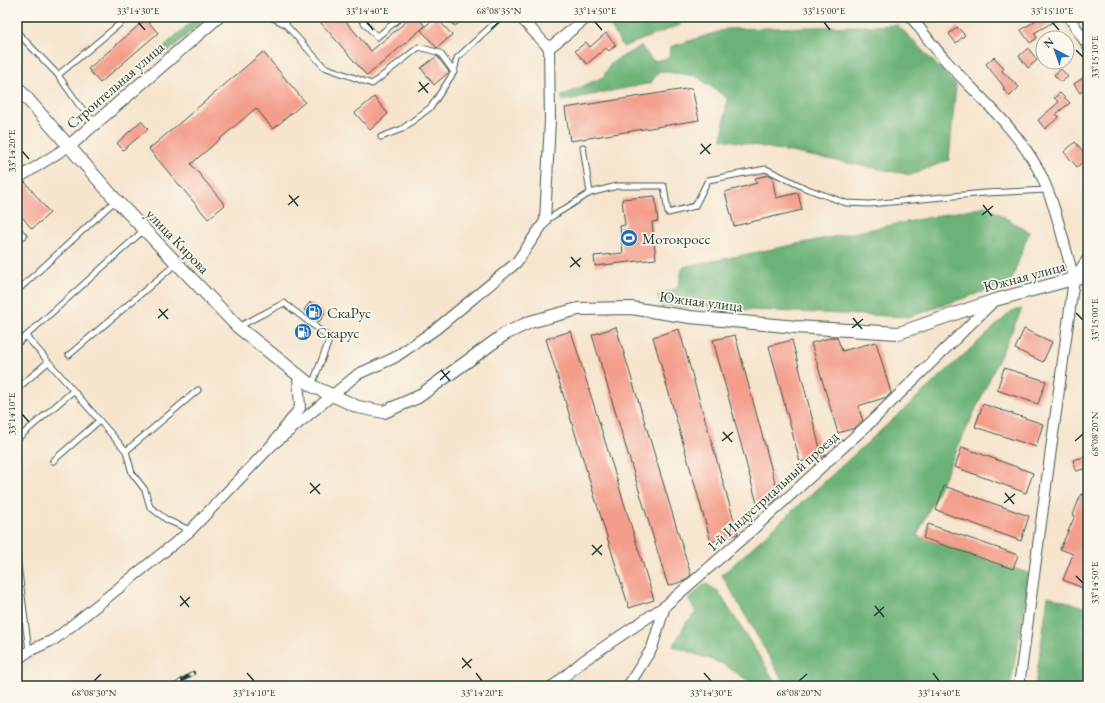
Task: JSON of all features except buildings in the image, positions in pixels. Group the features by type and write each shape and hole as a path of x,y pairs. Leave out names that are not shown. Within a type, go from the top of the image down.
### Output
{"street":[{"name":"Строительная улица","path":"69,146 218,17"},
{"path":"270,447 358,374 394,358 442,324 516,263 545,221 550,120 549,48 520,17"},
{"path":"549,48 588,17"},
{"path":"911,17 947,62 999,114 1024,147 1038,169 1047,190 1074,279 1019,686"},
{"path":"1069,17 1088,46"},
{"name":"улица Кирова","path":"17,87 116,200 177,262 238,328 298,376 312,386 333,396"},
{"path":"17,179 69,146"},
{"path":"1074,279 1088,258"},
{"name":"Южная улица","path":"333,396 358,407 384,412 418,397 505,334 530,322 578,309 631,308 690,317 796,327 899,333 995,300 1088,275"},
{"name":"1-й Индустриальный проезд","path":"553,686 583,661 665,606 836,454 995,300"},
{"path":"17,660 29,651 55,639 190,531 270,447 300,408 298,376"},
{"path":"628,686 652,648 665,606"}],"lane":[{"path":"58,75 128,17"},
{"path":"271,17 285,24 324,67 372,84 419,47 440,53 454,72"},
{"path":"285,24 290,17"},
{"path":"359,17 377,37 399,17"},
{"path":"451,17 455,22 461,17"},
{"path":"381,137 402,129 431,107 454,72 457,58 501,17"},
{"path":"17,32 58,75 79,105 95,123"},
{"path":"583,147 590,193"},
{"path":"545,221 590,193 617,186 664,186 668,213 695,206 708,180 766,169 805,188 846,203 870,204 985,193 1047,190"},
{"path":"17,291 116,200"},
{"path":"17,228 24,236"},
{"path":"17,344 145,229"},
{"path":"70,355 177,262"},
{"path":"238,328 284,303 330,338 312,386"},
{"path":"26,336 126,451 132,473 145,490 150,507 167,520 190,531"},
{"path":"17,389 48,362"},
{"path":"126,451 198,390"},
{"path":"17,439 73,391"},
{"path":"53,461 99,421"},
{"path":"17,557 29,651 17,651"}],"green space":[{"path":"197,17 207,17 168,52 164,46"},
{"path":"616,17 680,17 680,25 623,47 609,24"},
{"path":"898,25 956,85 949,160 911,175 722,139 727,98 696,76 659,71 651,83 562,101 561,96 603,77 611,63 641,46 653,61 669,58 670,47 727,29"},
{"path":"986,206 1029,232 1011,282 909,317 660,306 658,294 677,289 683,267"},
{"path":"1022,309 917,536 1031,574 1010,686 786,686 722,575 1012,311"},
{"path":"705,583 718,591 778,686 756,686 723,664 673,646 686,623 696,612 688,599"},
{"path":"1048,596 1088,608 1088,686 1035,686"}],"railway":[{"path":"174,686 193,673"}],"place":[{"name":"Мотокросс","path":"629,238"},
{"name":"СкаРус","path":"314,312"},
{"name":"Скарус","path":"303,332"}]}
